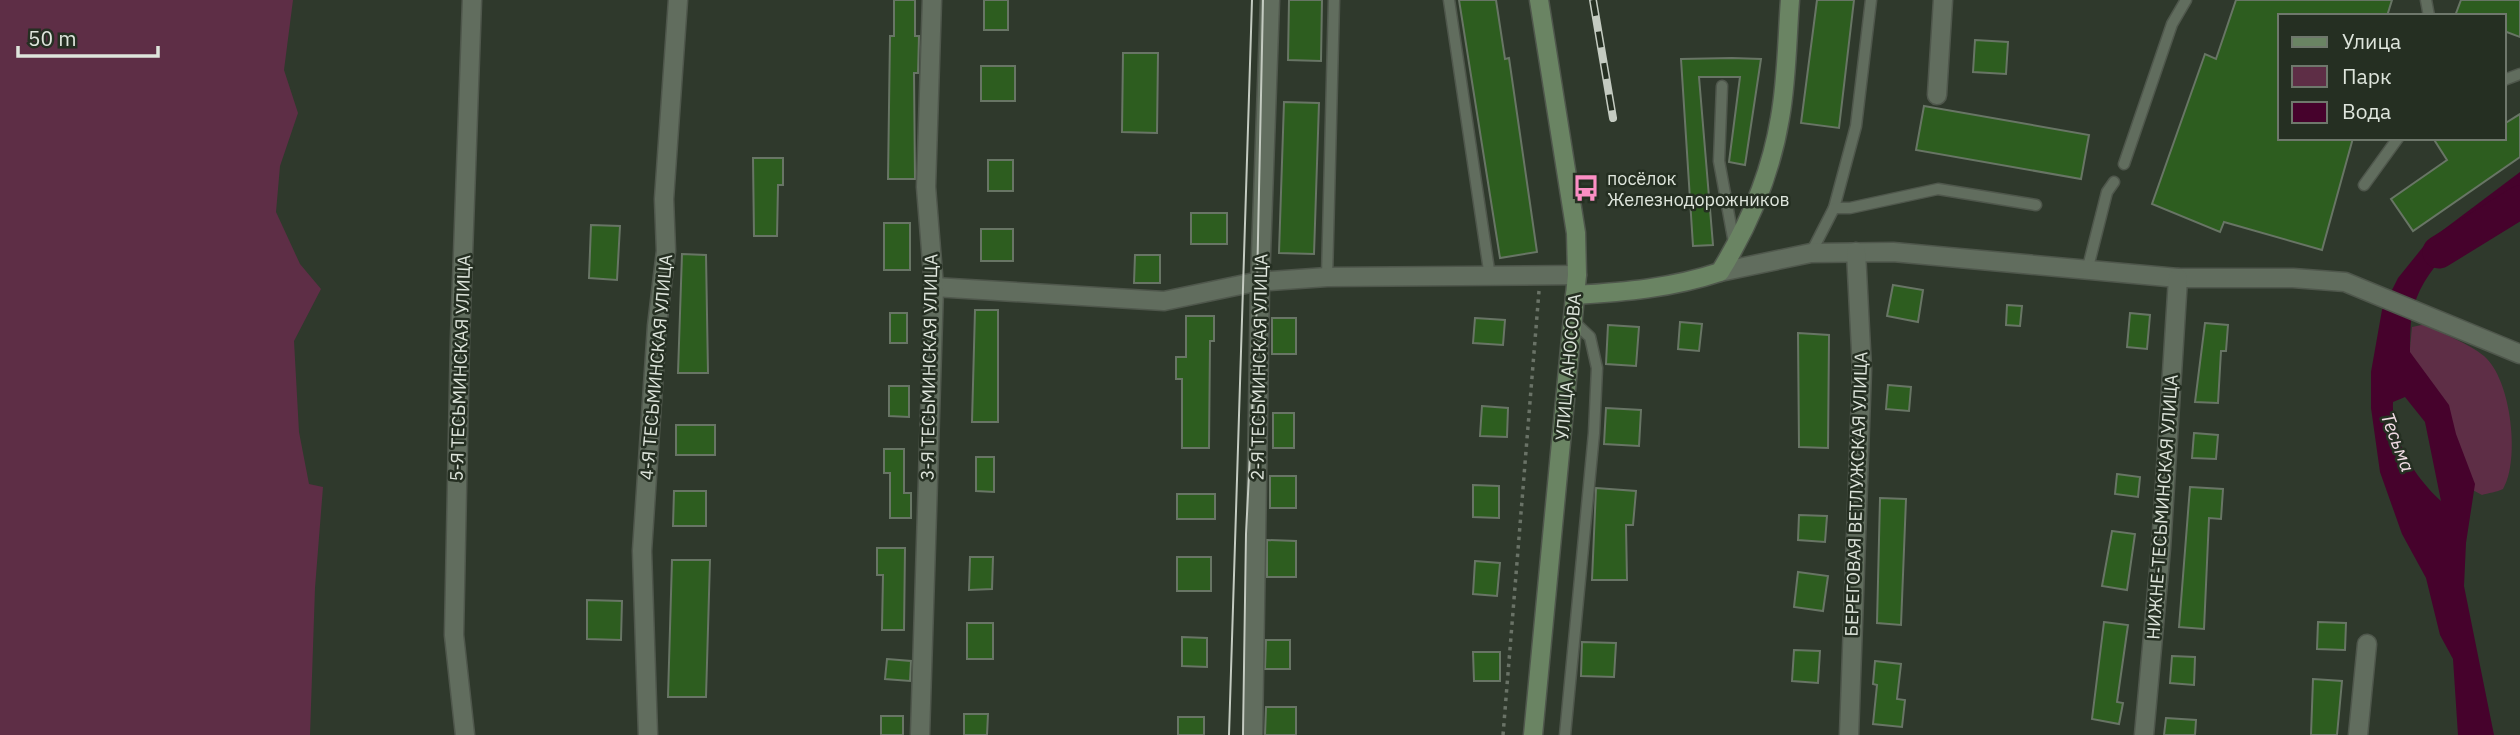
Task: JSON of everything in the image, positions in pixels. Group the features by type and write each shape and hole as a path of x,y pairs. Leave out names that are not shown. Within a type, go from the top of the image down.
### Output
{"main road":[{"name":"УЛИЦА АНОСОВА","path":"1533,735 1577,275 1576,233 1539,0"},
{"path":"1576,295 1639,291 1685,283 1720,272 1735,247 1768,168 1781,117 1790,0"}],"street":[{"name":"5-Я ТЕСЬМИНСКАЯ УЛИЦА","path":"466,735 454,635 460,340 472,0"},
{"name":"4-Я ТЕСЬМИНСКАЯ УЛИЦА","path":"648,735 642,551 657,326 666,251 664,199 678,0"},
{"name":"3-Я ТЕСЬМИНСКАЯ УЛИЦА","path":"919,735 934,287 926,187 932,0"},
{"name":"2-Я ТЕСЬМИНСКАЯ УЛИЦА","path":"1253,735 1252,284 1270,0"},
{"path":"1937,95 1943,0"},
{"name":"БЕРЕГОВАЯ ВЕТЛУЖСКАЯ УЛИЦА","path":"1849,735 1862,369 1856,252"},
{"path":"1720,272 1811,253 1893,252 2178,278 2315,278 2345,282 2520,354"},
{"path":"934,287 1164,301 1252,284 1326,277 1577,275"},
{"name":"НИЖНЕ-ТЕСЬМИНСКАЯ УЛИЦА","path":"2144,735 2161,548 2178,278"},
{"path":"2358,735 2367,644"}],"lane":[{"path":"1326,277 1334,0"},
{"path":"1449,0 1490,277"},
{"path":"1811,253 1834,208 1856,126 1871,0"},
{"path":"2124,164 2172,24 2186,0"},
{"path":"1722,86 1718,161 1735,247"},
{"path":"2364,185 2397,140"},
{"path":"2087,271 2107,192 2114,182"},
{"path":"1834,208 1850,208 1938,189 2036,205"},
{"path":"1565,735 1597,368 1590,337 1573,321"}],"path":[{"path":"1503,735 1516,605 1540,276"}],"green space":[{"path":"0,0 293,0 284,70 298,113 280,166 276,212 300,264 321,289 294,341 299,432 309,484 323,487 315,588 310,735 0,735"},
{"path":"2426,324 2471,347 2494,367 2507,402 2512,441 2508,477 2503,489 2482,495 2469,488 2409,358 2412,327"}],"water":[{"path":"2520,172 2520,192 2455,244 2428,277 2418,295 2410,333 2410,352 2449,405 2456,434 2475,484 2466,543 2464,586 2494,735 2458,735 2453,659 2440,635 2426,578 2402,534 2380,472 2371,408 2371,372 2382,310 2398,278 2427,242","holes":["2405,397 2425,422 2441,501 2413,469 2406,456 2396,430 2393,402"]}],"building":[{"path":"894,0 915,0 915,36 919,36 918,73 914,73 915,179 888,179 890,36 894,36"},
{"path":"984,0 1008,0 1008,30 984,30"},
{"path":"1289,0 1322,0 1321,61 1288,60"},
{"path":"1459,0 1496,0 1505,59 1509,58 1537,252 1500,258"},
{"path":"1817,0 1854,0 1839,128 1801,123"},
{"path":"2236,0 2392,0 2388,14 2278,14 2278,140 2352,140 2322,250 2224,222 2220,232 2152,204 2205,54 2216,59"},
{"path":"2461,0 2520,0 2520,37 2506,32 2506,14 2456,14"},
{"path":"1975,40 2008,42 2006,74 1973,72"},
{"path":"1123,53 1158,53 1157,133 1122,132"},
{"path":"1681,59 1761,59 1745,165 1729,162 1740,77 1699,77 1713,245 1693,246"},
{"path":"981,66 1015,66 1015,101 981,101"},
{"path":"1284,102 1319,103 1314,254 1279,253"},
{"path":"1924,106 2089,135 2081,179 1916,150"},
{"path":"2520,114 2520,157 2413,231 2391,199 2447,160 2434,140 2506,140 2506,123"},
{"path":"753,158 783,158 783,185 778,185 777,236 754,236"},
{"path":"988,160 1013,160 1013,191 988,191"},
{"path":"1191,213 1227,213 1227,244 1191,244"},
{"path":"884,223 910,223 910,270 884,270"},
{"path":"591,225 620,226 617,280 589,278"},
{"path":"981,229 1013,229 1013,261 981,261"},
{"path":"682,254 706,255 708,373 678,373"},
{"path":"1135,255 1160,255 1160,283 1134,283"},
{"path":"1893,285 1923,290 1918,322 1887,316"},
{"path":"2007,305 2022,306 2020,326 2006,325"},
{"path":"975,310 998,310 998,422 972,422"},
{"path":"890,313 907,313 907,343 890,343"},
{"path":"2130,313 2150,315 2147,349 2127,347"},
{"path":"1186,316 1214,316 1214,341 1210,341 1209,448 1182,448 1182,379 1176,379 1176,357 1186,357"},
{"path":"1272,318 1296,318 1296,354 1272,354"},
{"path":"1475,318 1505,320 1503,345 1473,343"},
{"path":"1680,322 1702,324 1699,351 1678,349"},
{"path":"2205,323 2228,325 2226,351 2221,351 2218,403 2195,402"},
{"path":"1608,325 1639,327 1636,366 1606,364"},
{"path":"1798,333 1829,335 1828,448 1799,447"},
{"path":"1888,385 1911,387 1909,411 1886,409"},
{"path":"889,386 909,386 909,417 889,416"},
{"path":"1482,406 1508,408 1507,437 1480,436"},
{"path":"1606,408 1641,410 1639,446 1604,444"},
{"path":"1273,413 1294,413 1294,448 1273,448"},
{"path":"676,425 715,425 715,455 676,455"},
{"path":"2194,433 2218,435 2216,459 2192,458"},
{"path":"884,449 904,449 904,493 911,493 911,518 890,518 890,473 884,473"},
{"path":"976,457 994,457 994,492 976,491"},
{"path":"2117,474 2140,477 2138,497 2115,494"},
{"path":"1270,476 1296,476 1296,508 1270,508"},
{"path":"1473,485 1499,486 1499,518 1473,517"},
{"path":"2190,487 2223,489 2221,519 2209,518 2204,629 2179,627"},
{"path":"1596,488 1636,491 1633,525 1626,525 1627,580 1592,580"},
{"path":"674,491 706,491 706,526 673,526"},
{"path":"1177,494 1215,494 1215,519 1177,519"},
{"path":"1880,498 1906,499 1901,625 1877,623"},
{"path":"1799,515 1827,516 1825,542 1798,540"},
{"path":"2112,531 2135,534 2127,590 2102,586"},
{"path":"1267,540 1296,541 1296,577 1267,577"},
{"path":"877,548 905,548 904,630 882,630 883,575 877,575"},
{"path":"970,557 993,557 992,589 969,590"},
{"path":"1177,557 1211,557 1211,591 1177,591"},
{"path":"672,560 710,560 706,697 668,697"},
{"path":"1475,561 1500,563 1497,596 1473,594"},
{"path":"1798,572 1828,576 1823,611 1794,607"},
{"path":"587,600 622,601 621,640 587,639"},
{"path":"2104,622 2128,625 2117,702 2123,703 2119,724 2092,719"},
{"path":"2318,622 2346,623 2345,650 2317,649"},
{"path":"967,623 993,623 993,659 967,659"},
{"path":"1182,637 1207,638 1207,667 1182,666"},
{"path":"1266,640 1290,640 1290,669 1265,669"},
{"path":"1582,642 1616,643 1614,677 1581,676"},
{"path":"1794,650 1820,651 1818,683 1792,681"},
{"path":"1473,652 1500,652 1500,681 1474,681"},
{"path":"2172,656 2195,657 2194,685 2170,683"},
{"path":"887,659 911,661 910,681 885,679"},
{"path":"1875,661 1901,664 1897,699 1905,700 1902,727 1873,724 1877,685 1873,684"},
{"path":"2313,679 2342,681 2337,735 2311,735"},
{"path":"1266,707 1296,707 1296,735 1265,735"},
{"path":"964,714 988,714 987,735 964,735"},
{"path":"881,716 903,716 903,735 881,735"},
{"path":"1178,717 1204,717 1204,735 1178,735"},
{"path":"2166,718 2196,720 2195,735 2164,735"}],"waterway":[{"name":"Тесьма","path":"2439,252 2520,202"}],"tram line":[{"path":"1229,735 1252,0"},
{"path":"1243,735 1246,534 1256,334 1263,0"}],"railway":[{"path":"1593,0 1613,118"}],"place":[{"name":"посёлок Железнодорожников","path":"1586,188"}]}
